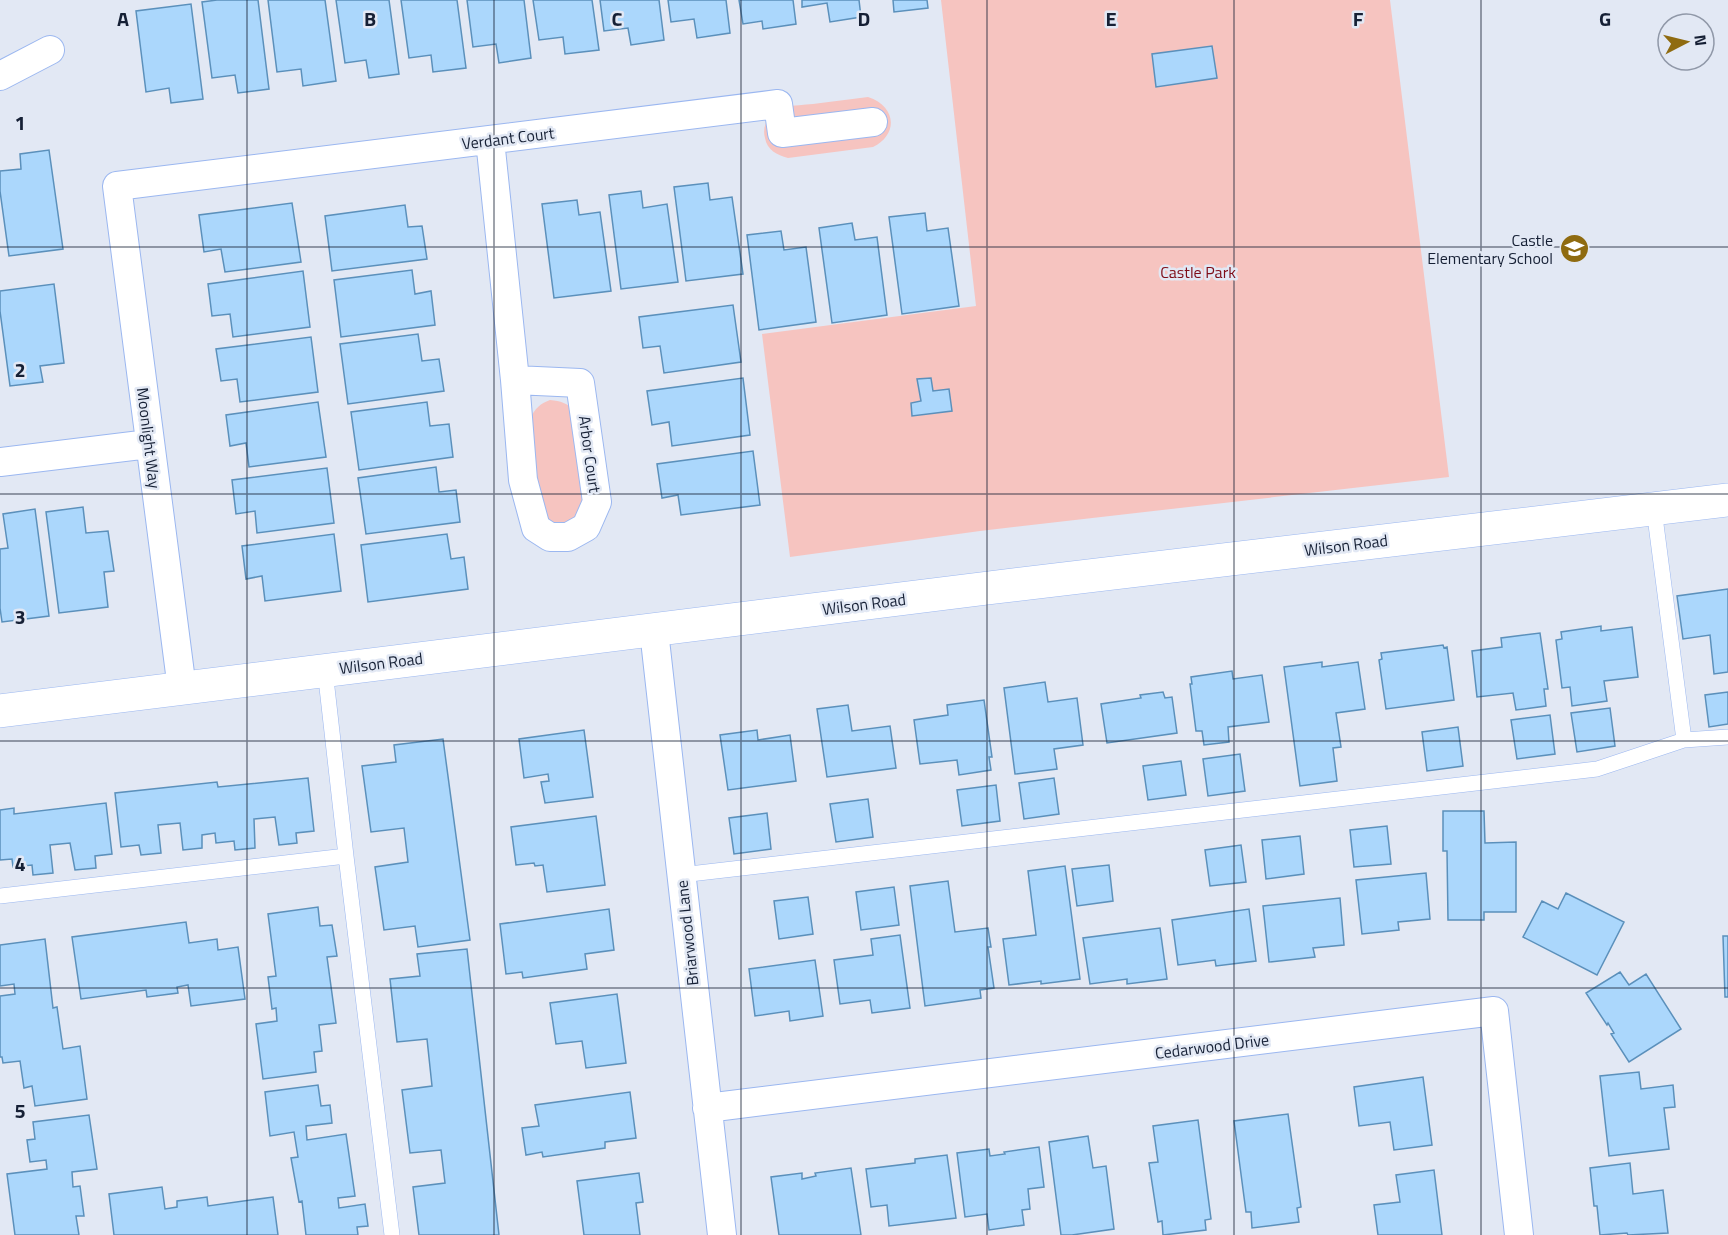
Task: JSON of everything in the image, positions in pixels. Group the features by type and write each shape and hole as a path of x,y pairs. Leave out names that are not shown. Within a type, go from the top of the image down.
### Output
{"street":[{"path":"0,76 50,50"},
{"name":"Verdant Court","path":"117,186 778,104 782,133 873,122"},
{"name":"Arbor Court","path":"490,140 523,480 536,528 550,537 568,537 586,526 597,502 580,383 515,380"},
{"name":"Moonlight Way","path":"117,186 182,689"},
{"path":"0,462 150,444"},
{"name":"Wilson Road","path":"0,711 1000,587 1728,500"},
{"name":"Briarwood Lane","path":"654,631 722,1235"},
{"name":"Cedarwood Drive","path":"707,1108 1494,1011 1519,1235"}],"lane":[{"path":"1654,509 1684,740"},
{"path":"325,670 392,1235"},
{"path":"681,875 1597,770 1684,740 1728,737"},
{"path":"0,896 346,856"}],"green space":[{"name":"Castle Park","path":"941,0 1390,0 1449,477 980,531 790,557 762,334 976,306"},
{"path":"868,97 884,107 891,121 887,135 873,147 788,158 773,151 766,142 764,128 766,123 771,115 780,109"},
{"path":"550,400 564,403 575,411 590,507 578,531 542,520 530,419 538,407"}],"building":[{"path":"258,0 269,89 238,93 235,75 212,78 202,2"},
{"path":"268,0 325,0 336,81 303,86 301,69 277,72"},
{"path":"336,0 389,0 399,74 369,78 366,60 345,63"},
{"path":"401,0 457,0 466,68 433,72 431,55 409,58"},
{"path":"467,0 524,0 531,58 499,63 496,44 473,47"},
{"path":"533,0 592,0 599,50 565,54 563,37 539,40"},
{"path":"600,0 659,0 664,40 631,45 628,28 604,31"},
{"path":"668,0 726,0 730,33 697,38 694,19 671,22"},
{"path":"739,0 793,0 796,24 763,29 762,21 743,24"},
{"path":"802,0 859,0 861,17 830,22 827,3 802,7"},
{"path":"893,0 927,0 928,8 894,12"},
{"path":"191,4 203,99 171,103 169,88 146,92 136,11"},
{"path":"1212,46 1217,78 1156,87 1152,54"},
{"path":"49,150 63,249 9,256 0,191 0,171 21,169 20,154"},
{"path":"708,183 710,200 732,197 743,274 686,281 674,187"},
{"path":"641,191 643,208 667,204 678,282 621,289 609,195"},
{"path":"577,200 579,215 600,212 611,291 554,298 542,204"},
{"path":"292,203 301,262 225,272 221,249 204,252 199,215"},
{"path":"405,205 408,227 422,226 427,259 332,271 325,216"},
{"path":"925,213 927,231 948,228 959,306 902,314 889,217"},
{"path":"852,223 855,240 877,237 887,315 832,323 819,228"},
{"path":"781,231 784,250 806,247 816,322 759,330 747,235"},
{"path":"412,270 415,294 431,291 435,325 341,337 334,280"},
{"path":"303,271 310,327 233,337 230,314 212,316 208,284"},
{"path":"54,284 64,363 40,366 43,382 10,386 0,311 0,291"},
{"path":"733,305 741,362 664,373 660,346 643,348 639,317"},
{"path":"418,334 422,361 439,359 444,391 348,404 340,344"},
{"path":"311,337 318,392 240,402 237,379 221,381 216,349"},
{"path":"743,378 750,435 672,446 669,422 652,425 647,391"},
{"path":"931,378 933,391 949,389 952,411 912,416 911,403 921,401 917,379"},
{"path":"318,402 326,457 249,467 246,443 230,446 226,415"},
{"path":"427,402 430,426 449,424 453,457 359,470 351,412"},
{"path":"753,451 760,505 681,515 678,495 662,498 657,464"},
{"path":"436,467 439,492 456,490 460,522 366,534 358,478"},
{"path":"327,468 334,523 257,533 255,511 236,514 232,480"},
{"path":"83,507 86,533 108,531 114,571 104,572 108,607 59,613 46,512"},
{"path":"35,509 49,616 2,622 0,549 8,548 3,514"},
{"path":"334,534 341,591 265,601 262,576 246,579 242,546"},
{"path":"447,534 451,559 464,557 468,589 368,602 361,545"},
{"path":"1728,589 1728,672 1714,674 1710,635 1683,639 1677,596"},
{"path":"1601,626 1601,631 1632,627 1638,677 1604,681 1607,701 1572,706 1570,687 1562,688 1556,640 1562,639 1561,632"},
{"path":"1540,633 1548,689 1544,689 1546,706 1516,710 1513,693 1477,697 1472,651 1502,647 1501,638"},
{"path":"1443,645 1444,648 1447,647 1454,700 1386,709 1379,660 1382,659 1381,653"},
{"path":"1322,662 1322,667 1358,662 1365,709 1336,713 1341,747 1333,748 1337,781 1300,786 1284,667"},
{"path":"1232,671 1233,679 1262,675 1269,722 1228,727 1229,742 1204,745 1202,731 1196,731 1191,677"},
{"path":"1045,682 1048,702 1077,698 1083,745 1054,749 1057,769 1015,774 1004,688"},
{"path":"1163,692 1165,698 1172,697 1177,733 1107,743 1101,704"},
{"path":"1728,692 1728,724 1709,727 1705,695"},
{"path":"984,700 992,757 989,757 991,770 959,775 957,760 920,764 914,720 948,715 947,705"},
{"path":"848,705 852,731 890,726 896,768 827,777 817,709"},
{"path":"1610,708 1615,746 1577,752 1571,713"},
{"path":"1550,715 1555,754 1517,759 1511,720"},
{"path":"1458,727 1463,766 1427,771 1422,732"},
{"path":"584,730 593,797 545,803 541,782 549,781 548,774 524,778 519,739"},
{"path":"757,730 758,740 790,735 796,781 728,790 720,735"},
{"path":"443,739 470,940 418,947 415,926 384,930 375,867 408,862 404,828 371,832 362,766 396,762 394,745"},
{"path":"1240,754 1245,791 1208,796 1203,759"},
{"path":"1181,761 1186,795 1148,800 1143,766"},
{"path":"308,778 314,831 296,833 297,843 279,845 275,817 254,819 255,848 235,850 234,841 216,843 215,833 202,835 202,848 183,850 180,823 158,825 161,853 141,855 139,845 121,847 115,793 217,782 218,787"},
{"path":"1054,778 1059,814 1024,819 1019,783"},
{"path":"996,785 1000,821 962,826 957,790"},
{"path":"868,799 873,837 836,842 830,804"},
{"path":"106,803 112,854 95,856 96,868 75,870 70,843 50,845 53,873 33,875 32,865 13,867 12,859 0,860 0,810 14,808 14,814"},
{"path":"1443,811 1484,811 1485,843 1516,842 1516,912 1484,912 1484,920 1448,920 1447,851 1443,851"},
{"path":"767,813 771,849 734,854 729,818"},
{"path":"596,816 605,885 547,892 543,865 535,866 534,863 516,865 511,827"},
{"path":"1387,826 1391,864 1354,867 1350,830"},
{"path":"1300,836 1304,874 1266,879 1262,840"},
{"path":"1241,845 1246,882 1210,886 1205,850"},
{"path":"1109,865 1113,901 1077,906 1072,869"},
{"path":"1065,866 1080,979 1009,985 1003,939 1036,935 1028,871"},
{"path":"1426,873 1430,919 1398,922 1399,930 1362,934 1356,880"},
{"path":"948,881 955,932 988,928 991,947 988,947 994,988 980,990 981,998 925,1006 910,886"},
{"path":"894,887 899,925 861,930 856,892"},
{"path":"1566,893 1624,922 1597,975 1523,937 1542,901 1558,909"},
{"path":"808,897 813,934 779,939 774,901"},
{"path":"1340,898 1344,945 1313,948 1315,957 1269,962 1263,906"},
{"path":"318,907 320,926 332,925 337,956 327,957 336,1023 319,1025 322,1051 314,1052 316,1072 263,1079 256,1024 277,1021 276,1008 272,1009 268,977 276,976 268,914"},
{"path":"609,909 614,950 585,954 587,969 523,978 522,972 506,974 500,924"},
{"path":"1249,909 1256,961 1216,966 1215,960 1178,965 1172,920"},
{"path":"186,922 189,943 217,939 218,950 238,947 245,999 191,1006 188,985 177,987 178,993 147,997 146,990 81,999 72,937"},
{"path":"1160,928 1167,979 1127,984 1127,979 1090,984 1083,938"},
{"path":"900,935 910,1008 872,1013 870,1000 840,1004 834,960 873,955 871,939"},
{"path":"1723,936 1728,936 1728,997 1725,997"},
{"path":"45,939 53,1008 57,1007 63,1049 80,1046 87,1099 35,1106 32,1086 24,1088 20,1061 3,1063 0,1057 0,996 15,994 14,984 0,986 0,945"},
{"path":"467,949 499,1235 419,1235 413,1187 445,1183 441,1150 410,1153 402,1090 432,1086 427,1039 397,1042 390,979 420,976 417,954"},
{"path":"815,960 823,1016 790,1021 789,1011 755,1016 749,969"},
{"path":"1620,972 1629,985 1646,974 1681,1029 1629,1062 1611,1034 1614,1033 1608,1023 1607,1025 1586,993"},
{"path":"617,994 626,1063 586,1068 582,1041 556,1044 550,1003"},
{"path":"1639,1072 1641,1089 1673,1085 1675,1107 1664,1108 1669,1149 1609,1156 1600,1076"},
{"path":"1423,1077 1432,1145 1394,1150 1390,1122 1359,1126 1354,1087"},
{"path":"318,1085 321,1106 330,1105 332,1123 306,1126 307,1140 346,1134 355,1196 338,1198 339,1208 365,1204 368,1226 357,1227 358,1235 306,1235 302,1201 299,1202 291,1158 298,1157 294,1132 270,1136 265,1092"},
{"path":"630,1092 636,1138 605,1142 605,1148 543,1157 542,1152 526,1155 522,1128 539,1126 535,1105"},
{"path":"1288,1114 1301,1207 1297,1208 1299,1222 1252,1228 1251,1212 1246,1212 1234,1121"},
{"path":"89,1115 97,1169 72,1172 73,1187 80,1186 84,1216 76,1216 79,1235 15,1235 7,1174 47,1169 46,1160 30,1162 27,1140 35,1139 33,1122"},
{"path":"1198,1120 1211,1219 1205,1220 1206,1230 1163,1235 1162,1221 1158,1222 1149,1163 1158,1162 1153,1126"},
{"path":"1088,1136 1093,1168 1106,1166 1114,1229 1061,1235 1049,1142"},
{"path":"1039,1147 1044,1187 1028,1189 1030,1209 1022,1210 1024,1225 989,1230 987,1214 965,1217 957,1153 989,1149 990,1156"},
{"path":"947,1155 956,1218 889,1226 887,1205 871,1207 866,1169 915,1163 915,1159"},
{"path":"1630,1163 1633,1194 1663,1190 1668,1233 1600,1235 1590,1168"},
{"path":"851,1168 861,1235 779,1235 771,1177 802,1173 802,1179 816,1176 815,1173"},
{"path":"1434,1170 1442,1235 1378,1235 1374,1205 1400,1202 1396,1175"},
{"path":"639,1173 643,1202 636,1203 640,1235 584,1235 577,1181"},
{"path":"162,1187 165,1209 177,1207 177,1201 207,1197 208,1206 273,1197 278,1235 114,1235 109,1194"}],"place":[{"name":"Castle Elementary School","path":"1574,249"}]}
